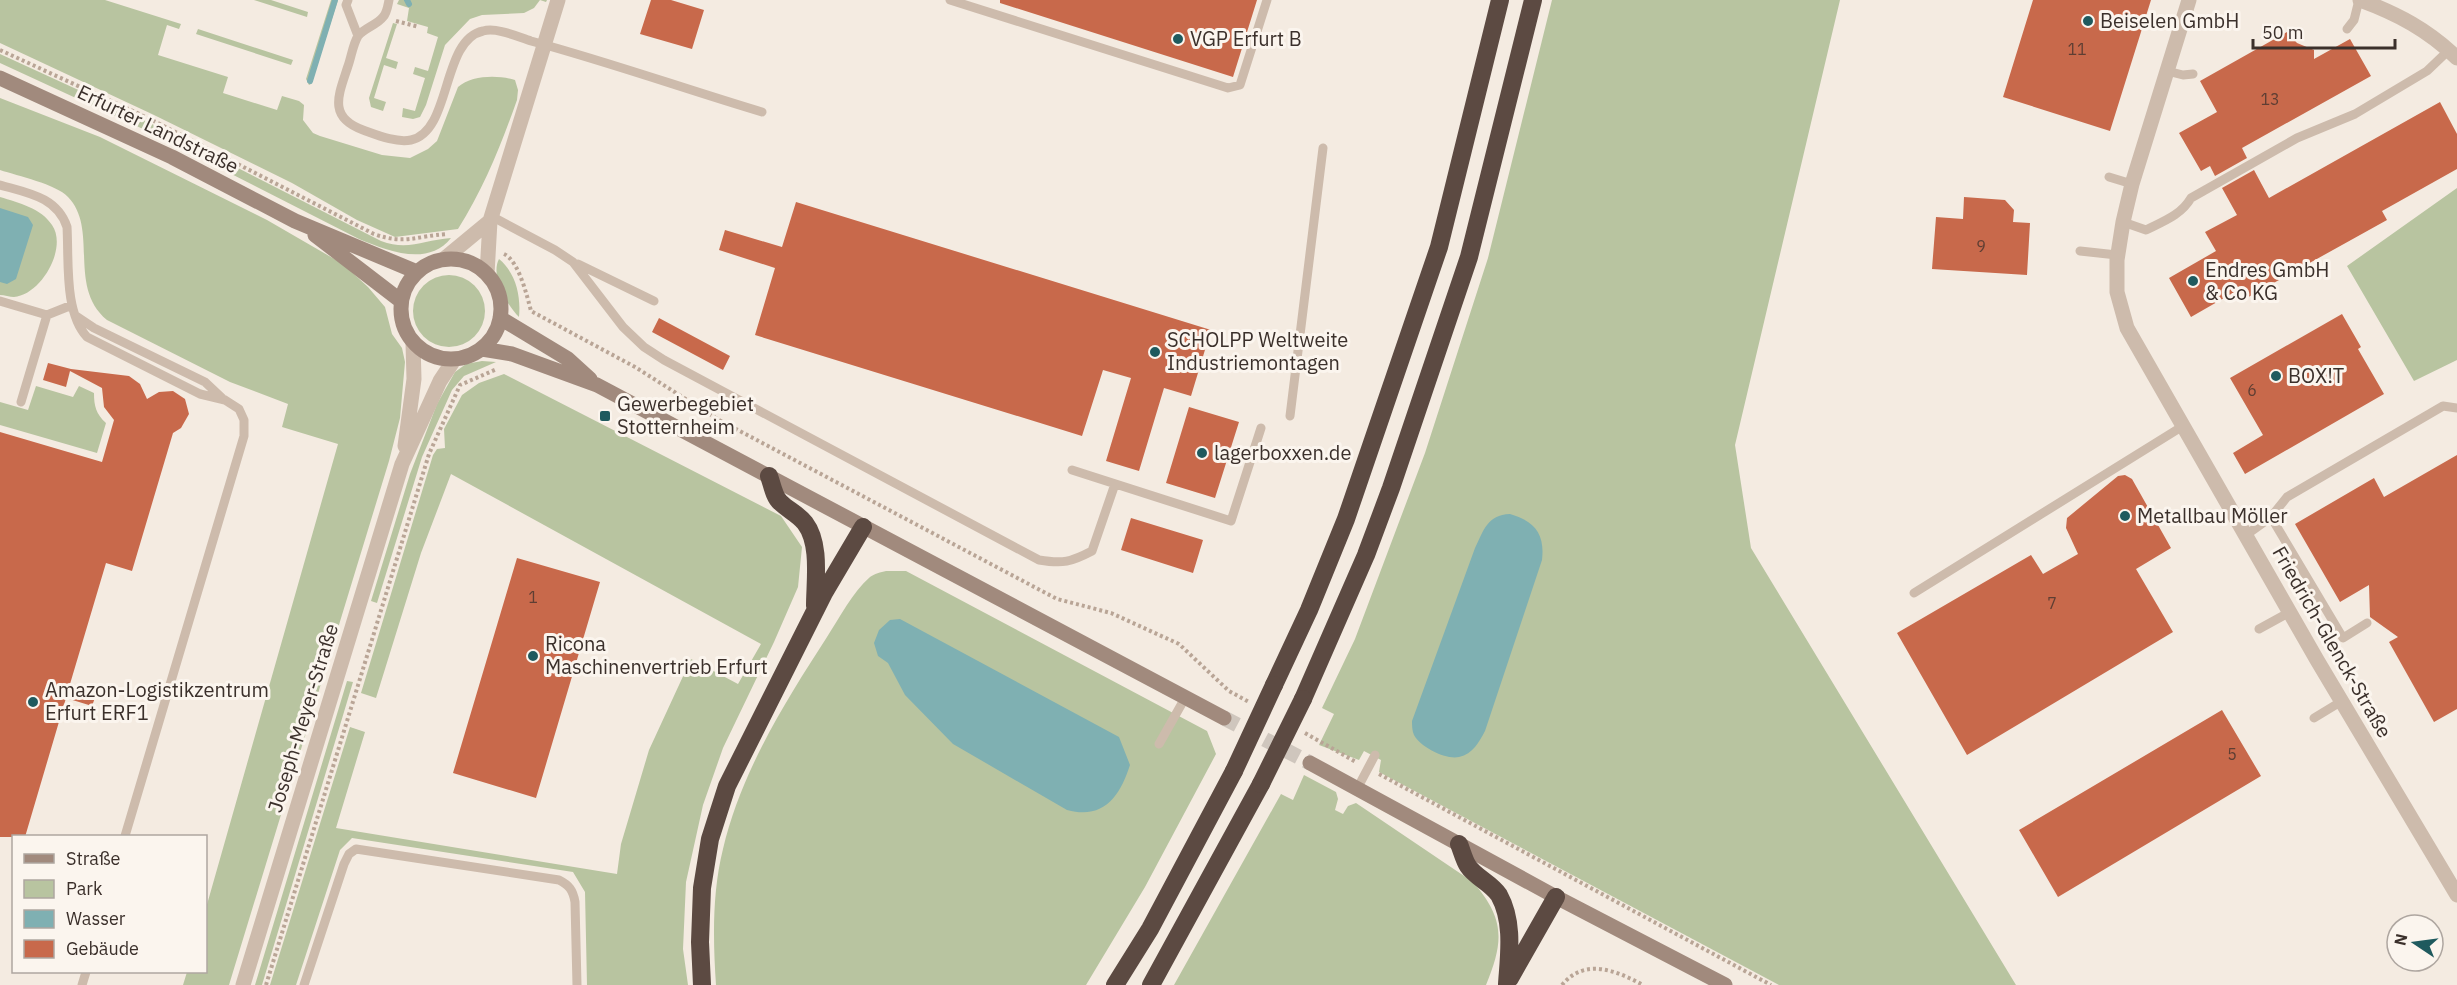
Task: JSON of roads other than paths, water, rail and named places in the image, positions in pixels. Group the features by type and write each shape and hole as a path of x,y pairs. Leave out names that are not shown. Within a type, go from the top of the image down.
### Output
{"highway":[{"path":"1114,985 1150,929 1234,771 1308,610 1346,519 1439,247 1500,0"},
{"path":"1150,985 1261,784 1303,699 1366,555 1469,257 1533,0"},
{"path":"769,476 778,501 795,512 806,524 811,536 815,554 815,610"},
{"path":"702,985 700,942 702,888 710,839 727,786 815,610 864,527"},
{"path":"1459,844 1468,867 1486,880 1499,896 1504,910 1510,937 1506,984"},
{"path":"1506,984 1556,897"}],"main road":[{"name":"Erfurter Landstraße","path":"0,78 172,157 295,221 417,272"},
{"name":"Erfurter Landstraße","path":"295,221 401,301"},
{"path":"444,259 459,260 474,265 487,274 498,295 500,318 491,340 471,356 454,360 433,357 413,343 403,323 401,301 406,285 417,272 429,264 444,259"},
{"path":"500,318 568,359 597,385"},
{"path":"482,349 512,354 597,385 1224,718"},
{"path":"1310,764 1725,985"}],"street":[{"path":"487,274 490,219 558,0"},
{"name":"Friedrich-Glenck-Straße","path":"2189,0 2132,184 2123,222 2118,255 2117,292 2127,328 2290,612 2457,895"},
{"path":"2360,0 2397,14 2439,41 2453,54"},
{"path":"444,259 490,219"},
{"name":"Joseph-Meyer-Straße","path":"402,464 414,379 413,343"},
{"name":"Joseph-Meyer-Straße","path":"243,985 402,464 440,381 454,360"}],"lane":[{"path":"348,0 346,5 358,36"},
{"path":"389,0 384,17 358,36 339,97 340,114 350,124 399,141 419,137 432,125 455,59 474,35 487,30 544,45 762,112"},
{"path":"950,0 1228,88 1240,85 1267,0"},
{"path":"2347,29 2354,20 2360,0"},
{"path":"2123,222 2146,230 2161,223 2184,210 2192,198 2297,138 2355,114 2453,54"},
{"path":"2167,71 2183,75 2193,74"},
{"path":"1290,416 1323,148"},
{"path":"2109,177 2132,184"},
{"path":"0,185 42,198 53,204 63,215 67,227 73,309 80,329 87,338 200,394 225,400 239,409 244,420 244,436 126,835"},
{"path":"490,219 654,301"},
{"path":"2079,251 2118,255"},
{"path":"573,262 623,327 644,347 664,360 1039,560 1058,563 1074,560 1092,551 1115,484"},
{"path":"0,301 47,315 73,309"},
{"path":"21,402 47,315"},
{"path":"2246,535 2271,517 2287,496 2443,406 2457,408"},
{"path":"1914,593 2183,426"},
{"path":"1072,470 1231,521 1261,428"},
{"path":"2271,517 2343,638 2367,623"},
{"path":"2259,629 2290,612"},
{"path":"1159,744 1185,698"},
{"path":"2314,718 2342,701"},
{"path":"1357,789 1375,755"},
{"path":"304,985 344,864 349,854 357,849 559,880 566,884 573,891 575,902 577,985"}],"water":[{"path":"0,208 28,217 33,225 16,279 7,284 0,282"},
{"path":"1510,514 1526,520 1536,530 1542,543 1542,560 1485,731 1475,747 1468,753 1459,757 1447,757 1427,748 1417,740 1413,732 1412,721 1481,535 1491,520"},
{"path":"900,619 1119,737 1130,765 1121,787 1109,803 1091,812 1067,810 953,744 905,695 888,663 878,656 874,643 879,630 890,620"}],"waterway":[{"path":"310,81 335,0"},
{"path":"407,0 409,4"}],"tunnel":[{"path":"1224,718 1310,763"}],"place":[{"name":"Beiselen GmbH","path":"2088,21"},
{"name":"VGP Erfurt B","path":"1178,39"},
{"name":"Endres GmbH & Co KG","path":"2193,281"},
{"name":"SCHOLPP Weltweite Industriemontagen","path":"1155,352"},
{"name":"BOX!T","path":"2276,376"},
{"name":"Gewerbegebiet Stotternheim","path":"605,416"},
{"name":"lagerboxxen.de","path":"1202,453"},
{"name":"Metallbau Möller","path":"2125,516"},
{"name":"Ricona Maschinenvertrieb Erfurt","path":"533,656"},
{"name":"Amazon-Logistikzentrum Erfurt ERF1","path":"33,702"}]}
